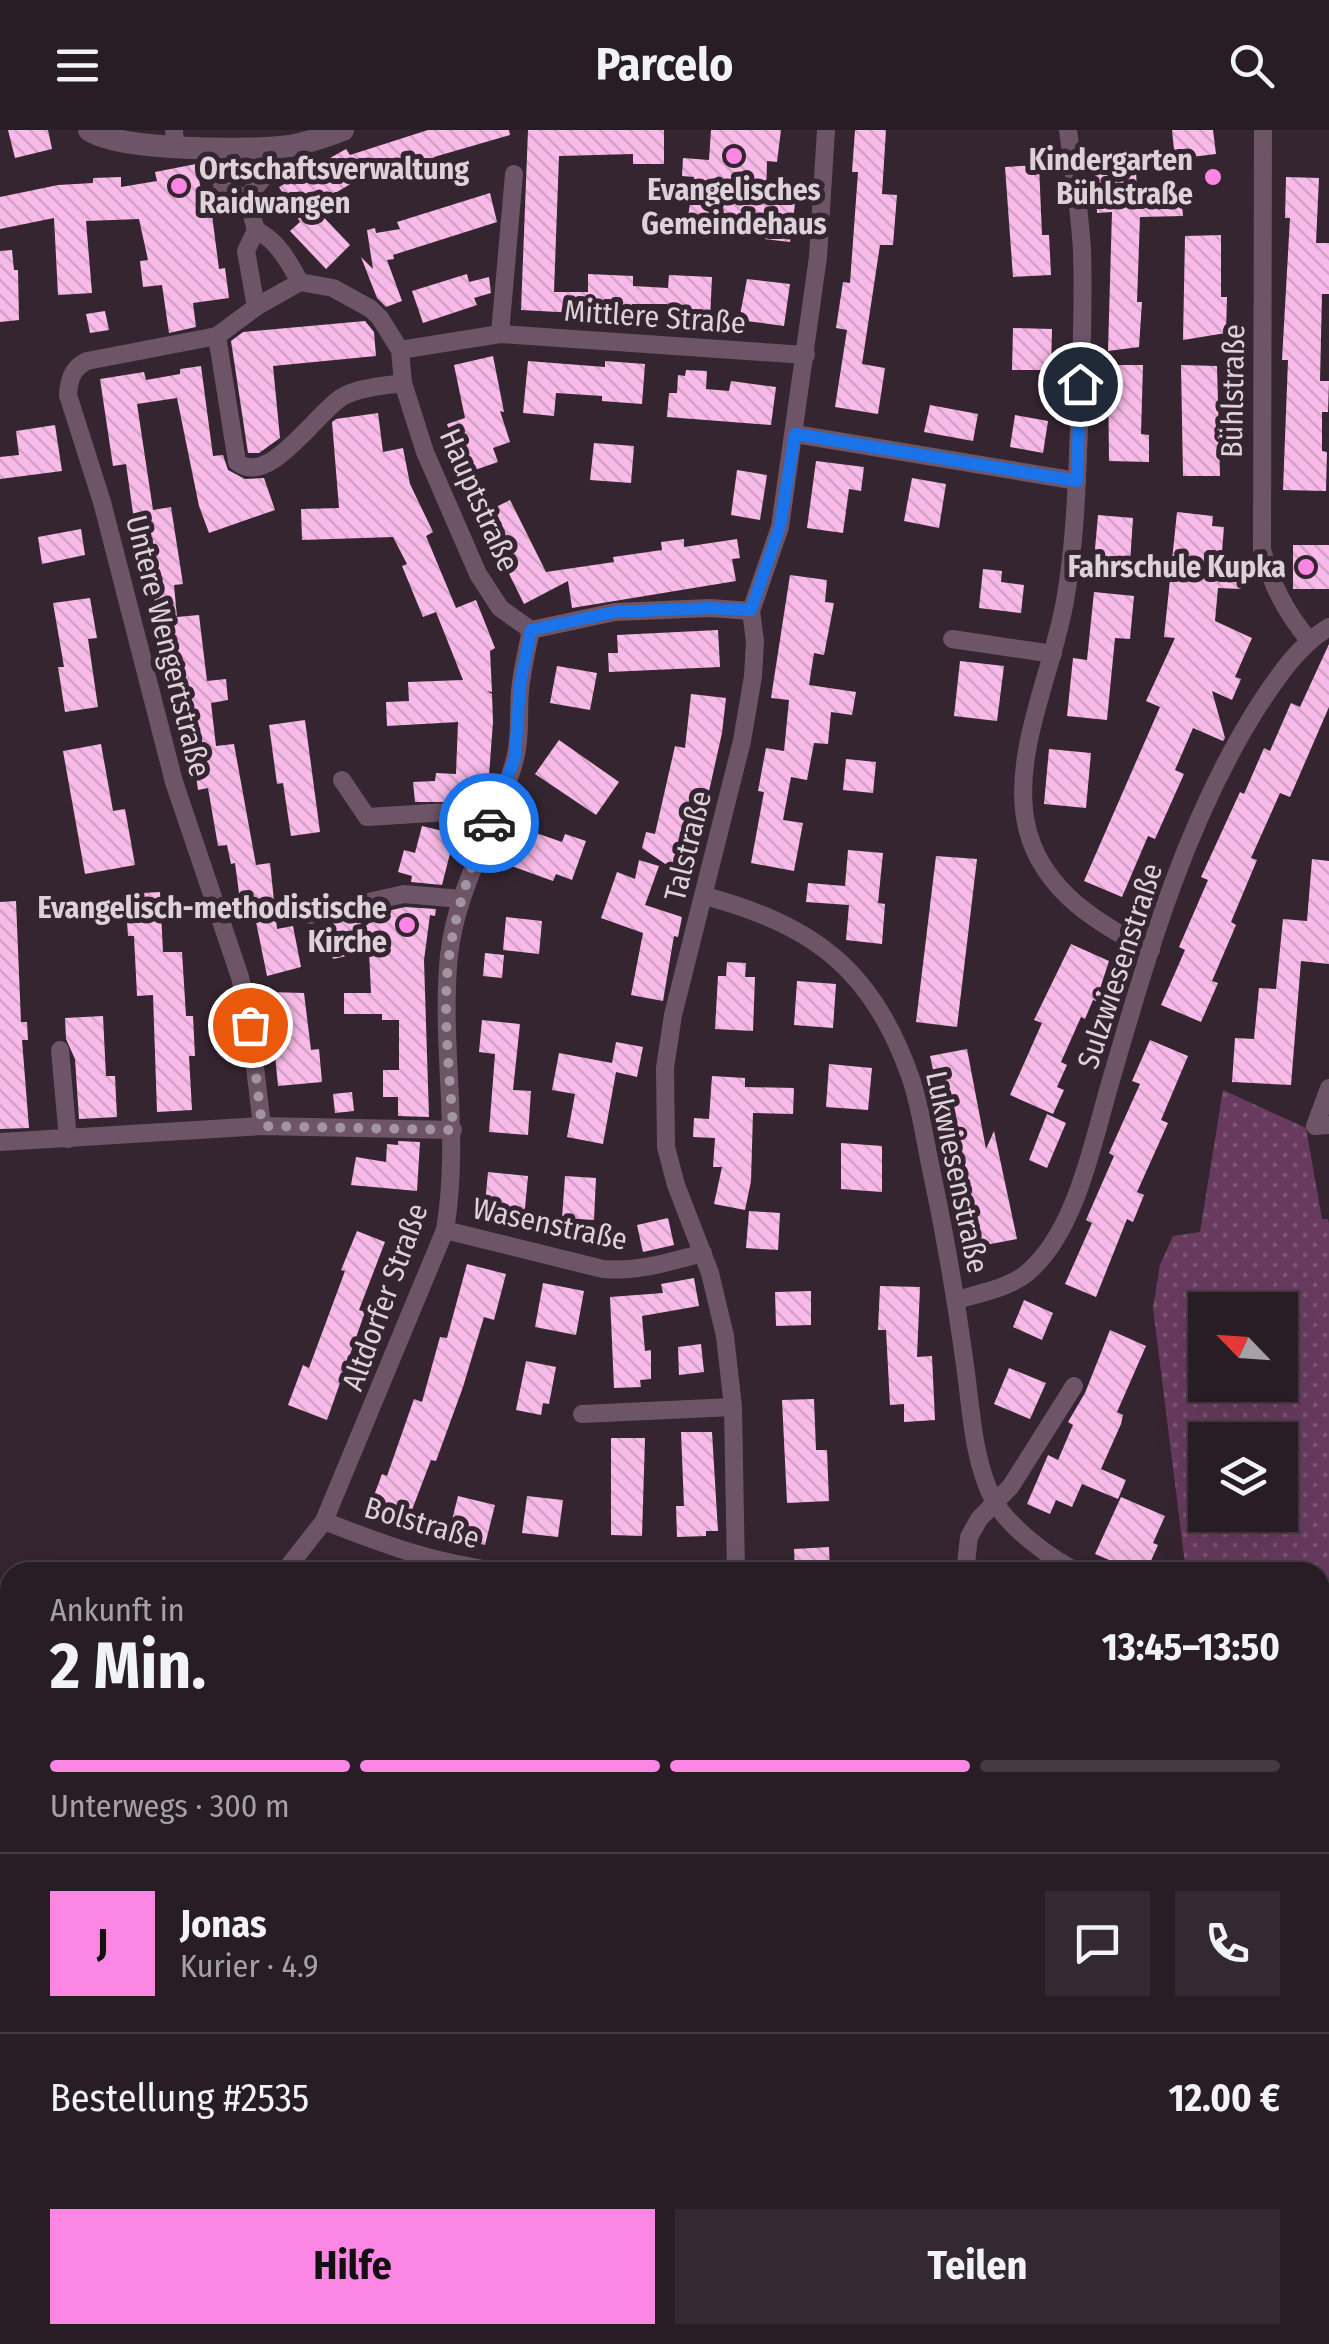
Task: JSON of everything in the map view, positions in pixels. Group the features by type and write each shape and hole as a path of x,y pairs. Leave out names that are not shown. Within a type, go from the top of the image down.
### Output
{"street":[{"path":"89,130 126,143 174,138 217,147 268,148 302,144 343,130"},
{"name":"Talstraße","path":"736,1562 733,1407 726,1336 703,1253 676,1185 666,1147 664,1106 672,1015 705,896 750,692 755,642 751,610 780,526 818,257 826,130"},
{"path":"1068,130 1082,250 1077,481 1070,564 1053,654 1024,765 1024,812 1031,839 1063,893 1090,918 1151,950"},
{"name":"Bühlstraße","path":"1263,130 1262,550 1272,584 1287,613 1308,639"},
{"path":"217,147 222,185 232,194 247,198"},
{"path":"247,198 264,176 268,148"},
{"path":"500,334 514,174"},
{"path":"247,198 256,230 278,247 300,282 333,288 371,309 400,350"},
{"path":"256,230 246,251 256,307"},
{"name":"Untere Wengertstraße","path":"262,1126 240,977 174,782 102,502 68,395 74,371 87,361 217,336 256,307 300,282"},
{"name":"Mittlere Straße","path":"400,350 500,334 806,355"},
{"path":"217,336 237,462 244,468 254,469 282,454 348,394 403,383"},
{"name":"Hauptstraße","path":"400,350 403,383 425,452 478,574 500,608 531,630"},
{"path":"795,434 1077,481"},
{"path":"531,630 615,612 751,610"},
{"name":"Sulzwiesenstraße","path":"956,1300 1026,1275 1060,1233 1090,1153 1151,950 1207,797 1270,689 1308,639 1329,626"},
{"name":"Altdorfer Straße","path":"292,1562 324,1521 445,1230 452,1184 453,1130 450,952 461,899 515,758 520,685 531,630"},
{"path":"952,639 1053,654"},
{"path":"342,780 367,817 448,812 493,815"},
{"path":"310,915 404,894 461,899"},
{"name":"Lukwiesenstraße","path":"705,896 773,917 810,937 866,989 889,1024 912,1079 956,1300 976,1441 994,1502 1040,1548 1062,1562"},
{"path":"60,1050 68,1139"},
{"path":"1329,1088 1315,1126 1329,1126"},
{"path":"0,1142 262,1126 453,1130"},
{"name":"Wasenstraße","path":"445,1230 603,1269 627,1271 703,1253"},
{"path":"966,1562 969,1538 979,1519 1011,1486 1074,1386"},
{"path":"582,1414 733,1407"},
{"name":"Bolstraße","path":"324,1521 438,1562"}],"shaded area":[{"path":"1223,1090 1306,1128 1322,1219 1328,1219 1329,1224 1329,1562 1185,1562 1153,1308 1160,1265 1173,1236 1200,1232"}],"building":[{"path":"8,130 48,130 52,149 15,158"},
{"path":"428,130 509,130 510,135 434,157 436,165 388,181 383,165 313,206 350,245 326,269 290,231 300,222 279,187 346,149 350,155"},
{"path":"528,130 664,130 664,164 633,164 633,154 559,156 554,292 588,292 588,274 633,276 633,286 668,288 669,275 712,277 710,319 666,317 667,304 632,304 632,316 521,310"},
{"path":"711,130 781,130 777,162 767,161 766,200 795,204 790,242 686,230 694,177 682,176 683,158 709,160"},
{"path":"855,130 886,130 882,194 897,195 893,245 880,245 862,364 885,368 878,414 835,407 847,330 836,328 843,282 850,283 858,172 852,172"},
{"path":"1172,130 1213,130 1216,154 1175,159"},
{"path":"196,164 206,216 212,215 219,269 225,268 229,298 193,303 196,327 169,333 162,285 143,287 140,261 148,260 139,219 86,221 92,293 58,295 54,218 0,229 0,197 58,185 93,183 93,178 121,177 121,187 157,181 155,172"},
{"path":"1039,165 1042,235 1049,235 1051,275 1013,277 1005,167"},
{"path":"1136,167 1137,200 1181,194 1183,216 1140,217 1139,347 1108,351 1112,212 1097,213 1095,169"},
{"path":"1286,177 1319,178 1316,243 1329,243 1329,294 1322,294 1320,381 1329,381 1328,412 1322,412 1326,491 1283,490 1288,360 1282,360 1290,218 1285,218"},
{"path":"490,193 497,222 387,260 402,301 386,307 377,298 361,257 373,269 367,230 375,228 376,233 400,229 397,222"},
{"path":"1221,235 1221,297 1227,297 1226,333 1183,340 1185,236"},
{"path":"12,250 14,270 18,270 19,320 0,322 0,251"},
{"path":"467,274 469,282 489,277 491,293 474,298 477,305 423,323 412,291"},
{"path":"747,279 790,284 784,326 739,320"},
{"path":"105,311 109,330 90,333 86,314"},
{"path":"365,321 374,332 376,356 273,366 280,438 259,453 248,453 231,341 243,332"},
{"path":"1013,328 1052,329 1051,370 1012,370"},
{"path":"493,356 504,412 500,411 510,442 493,448 498,462 463,474 447,424 465,418 454,365"},
{"path":"528,361 605,367 605,361 645,364 642,404 556,393 554,416 523,413"},
{"path":"1108,365 1143,365 1141,434 1149,435 1149,462 1109,461"},
{"path":"1181,365 1217,366 1220,476 1183,476"},
{"path":"201,366 213,456 223,455 228,470 245,479 264,478 275,510 209,533 199,506 177,398 137,404 153,510 171,507 183,584 174,585 177,617 199,615 207,681 226,679 228,700 211,703 216,746 234,744 256,865 270,863 277,929 293,926 301,967 267,976 253,907 241,908 235,863 231,864 227,845 218,846 208,788 198,790 189,728 183,729 175,658 166,660 153,588 144,590 126,464 113,466 100,379 144,372 146,380"},
{"path":"686,370 707,371 706,389 729,391 731,381 776,387 771,425 667,417 669,393 677,393 678,375 685,376"},
{"path":"930,405 978,414 973,441 924,432"},
{"path":"378,413 383,452 403,448 410,484 433,532 426,536 456,608 476,600 495,648 490,651 492,692 487,691 492,694 493,722 487,802 415,802 413,782 435,781 436,773 456,774 458,722 387,726 386,702 409,701 408,682 463,680 436,612 423,617 402,566 407,564 393,537 302,540 301,509 339,508 332,422"},
{"path":"1015,415 1048,421 1043,453 1010,447"},
{"path":"55,425 62,471 0,479 0,457 19,455 16,431"},
{"path":"594,443 634,446 631,483 590,480"},
{"path":"816,461 864,467 861,491 849,489 843,533 807,528"},
{"path":"737,470 767,475 760,520 731,515"},
{"path":"912,478 946,484 939,528 904,521"},
{"path":"510,500 546,572 662,550 661,542 684,539 684,547 737,539 740,558 732,559 736,581 572,608 568,581 524,604 480,515"},
{"path":"1177,512 1213,516 1212,526 1224,527 1221,564 1242,565 1241,589 1218,588 1215,621 1252,638 1235,677 1241,679 1232,700 1212,691 1225,738 1223,741 1193,728 1175,770 1184,774 1155,839 1148,836 1122,897 1084,881 1160,707 1146,701 1175,638 1164,637"},
{"path":"1098,515 1133,518 1130,563 1094,560"},
{"path":"81,529 85,555 42,564 38,537"},
{"name":"Fahrschule Kupka","path":"1293,545 1329,545 1329,589 1293,589"},
{"path":"983,569 1002,571 1001,582 1024,585 1021,613 979,608"},
{"path":"790,575 827,580 825,602 834,603 824,655 814,653 809,685 856,692 852,715 831,712 828,744 814,743 807,780 791,777 783,820 803,823 794,871 751,863 764,792 758,791 766,748 784,751 789,700 771,698"},
{"path":"1094,592 1134,596 1130,639 1115,638 1107,720 1067,716 1073,658 1087,660"},
{"path":"90,598 97,638 88,639 98,707 65,712 58,667 64,667 53,603"},
{"path":"718,630 720,667 609,672 608,653 618,653 617,635"},
{"path":"1329,644 1329,707 1290,797 1280,793 1251,858 1257,860 1231,922 1236,925 1212,981 1218,983 1201,1022 1161,1005 1185,950 1179,947 1208,880 1201,877 1264,748 1270,751 1291,703 1300,707"},
{"path":"960,661 1004,666 997,721 954,716"},
{"path":"557,666 597,673 590,710 550,703"},
{"path":"691,694 726,698 722,733 689,881 670,877 674,870 642,848 646,832 655,834 675,746 685,748"},
{"path":"305,720 320,832 291,836 283,783 277,784 269,725"},
{"path":"559,740 619,782 596,815 535,774"},
{"path":"101,744 113,811 125,809 135,865 85,874 63,751"},
{"path":"1049,749 1091,753 1086,808 1044,804"},
{"path":"846,759 876,762 873,793 843,790"},
{"path":"422,826 455,834 442,885 411,882 412,876 398,872 404,850 415,853"},
{"path":"516,826 562,842 565,834 586,841 572,880 556,874 553,881 503,863"},
{"path":"848,850 883,853 878,903 885,904 882,944 846,940 849,905 806,902 808,883 845,886"},
{"path":"936,856 977,859 957,1027 916,1022"},
{"path":"1312,859 1329,861 1329,964 1301,961 1291,1085 1232,1082 1235,1038 1254,1039 1259,988 1276,989 1283,919 1307,921"},
{"path":"639,860 659,866 645,905 682,917 678,937 674,936 663,1001 631,995 643,933 601,918 617,872 635,879"},
{"path":"160,892 163,952 182,952 186,1016 193,1016 195,1056 189,1056 192,1110 157,1112 153,995 137,996 134,936 128,936 125,894"},
{"path":"16,901 21,1022 27,1022 28,1040 22,1040 29,1128 0,1129 0,902"},
{"path":"405,907 436,909 435,916 430,915 424,960 429,1117 398,1116 398,1097 383,1097 383,1070 399,1070 399,1020 382,1020 382,1014 344,1014 344,993 371,993 369,951 333,959 325,924 359,917 362,929 383,912"},
{"path":"506,917 542,921 539,954 503,950"},
{"path":"1071,944 1109,961 1096,1001 1093,1000 1085,1019 1081,1017 1061,1062 1067,1065 1057,1087 1064,1090 1053,1114 1010,1095 1042,1023 1034,1020"},
{"path":"485,953 504,955 502,978 483,976"},
{"path":"727,962 746,963 745,977 755,977 753,1031 715,1029 718,976 726,976"},
{"path":"797,981 836,984 833,1028 794,1025"},
{"path":"269,992 304,993 311,1050 319,1049 322,1082 278,1086"},
{"path":"103,1016 106,1076 115,1076 117,1117 79,1119 75,1059 66,1039 65,1018"},
{"path":"482,1020 520,1024 513,1090 531,1091 528,1135 489,1132 495,1054 479,1052"},
{"path":"1150,1040 1188,1056 1161,1120 1168,1123 1137,1192 1144,1195 1133,1222 1127,1219 1096,1297 1065,1284 1092,1223 1086,1220 1114,1156 1109,1153 1140,1084 1132,1081"},
{"path":"616,1042 643,1047 637,1077 616,1072 603,1144 567,1137 575,1094 552,1090 559,1053 612,1063"},
{"path":"967,1049 986,1149 994,1131 1017,1239 975,1247 930,1056"},
{"path":"829,1064 872,1068 868,1110 826,1107"},
{"path":"712,1076 745,1078 745,1087 794,1088 793,1114 753,1113 751,1181 745,1210 714,1204 722,1167 713,1167 715,1138 693,1137 694,1118 709,1119"},
{"path":"352,1092 354,1111 335,1113 333,1094"},
{"path":"1047,1114 1066,1123 1047,1168 1029,1160"},
{"path":"398,1141 420,1142 417,1191 351,1185 356,1157 386,1162 387,1144 398,1145"},
{"path":"841,1143 882,1146 882,1192 841,1189"},
{"path":"488,1172 528,1176 524,1219 484,1215"},
{"path":"565,1176 596,1178 594,1220 562,1218"},
{"path":"749,1211 780,1213 778,1250 746,1248"},
{"path":"668,1218 674,1245 643,1252 637,1225"},
{"path":"357,1231 385,1242 359,1310 365,1312 327,1420 288,1405 303,1365 309,1368"},
{"path":"467,1264 506,1274 494,1320 484,1317 436,1461 431,1460 407,1523 369,1509 382,1474 387,1476 414,1399 422,1402 440,1337 447,1338"},
{"path":"694,1278 699,1306 642,1316 645,1351 651,1350 651,1379 640,1380 641,1387 614,1388 610,1297 663,1293 661,1284"},
{"path":"543,1283 584,1291 576,1335 535,1327"},
{"path":"880,1286 920,1287 917,1357 932,1356 935,1420 904,1422 904,1404 890,1405 886,1330 878,1330"},
{"path":"811,1291 811,1325 776,1326 775,1292"},
{"path":"1024,1300 1053,1313 1042,1340 1013,1327"},
{"path":"1110,1330 1146,1346 1117,1412 1123,1415 1121,1424 1101,1469 1126,1480 1118,1499 1082,1484 1072,1507 1056,1500 1050,1514 1027,1504 1048,1455 1058,1460 1073,1425 1068,1422 1085,1393"},
{"path":"701,1344 704,1372 679,1375 678,1347"},
{"path":"526,1361 556,1367 549,1404 543,1403 541,1415 516,1410"},
{"path":"1009,1368 1046,1383 1030,1419 994,1404"},
{"path":"814,1399 816,1450 827,1450 829,1501 787,1503 782,1400"},
{"path":"681,1432 712,1432 718,1531 706,1531 706,1536 677,1537 676,1506 684,1506"},
{"path":"611,1438 645,1438 642,1536 611,1535"},
{"path":"458,1496 495,1505 485,1545 448,1536"},
{"path":"527,1496 563,1500 558,1537 522,1533"},
{"path":"1121,1497 1165,1516 1153,1543 1158,1545 1150,1562 1114,1562 1095,1554"},
{"path":"829,1547 830,1562 795,1562 794,1549"}],"way so far":[{"path":"250,1025 262,1126 453,1130 447,1020 450,952 461,899 489,823"}],"place":[{"name":"Evangelisches Gemeindehaus","path":"734,156"},
{"name":"Kindergarten Bühlstraße","path":"1213,177"},
{"name":"Ortschaftsverwaltung Raidwangen","path":"179,186"},
{"name":"Fahrschule Kupka","path":"1306,567"},
{"name":"Evangelisch-methodistische Kirche","path":"407,925"}],"route":[{"path":"489,823 515,758 520,685 531,630 615,612 751,610 780,526 795,434 1077,481 1080,384"}]}
